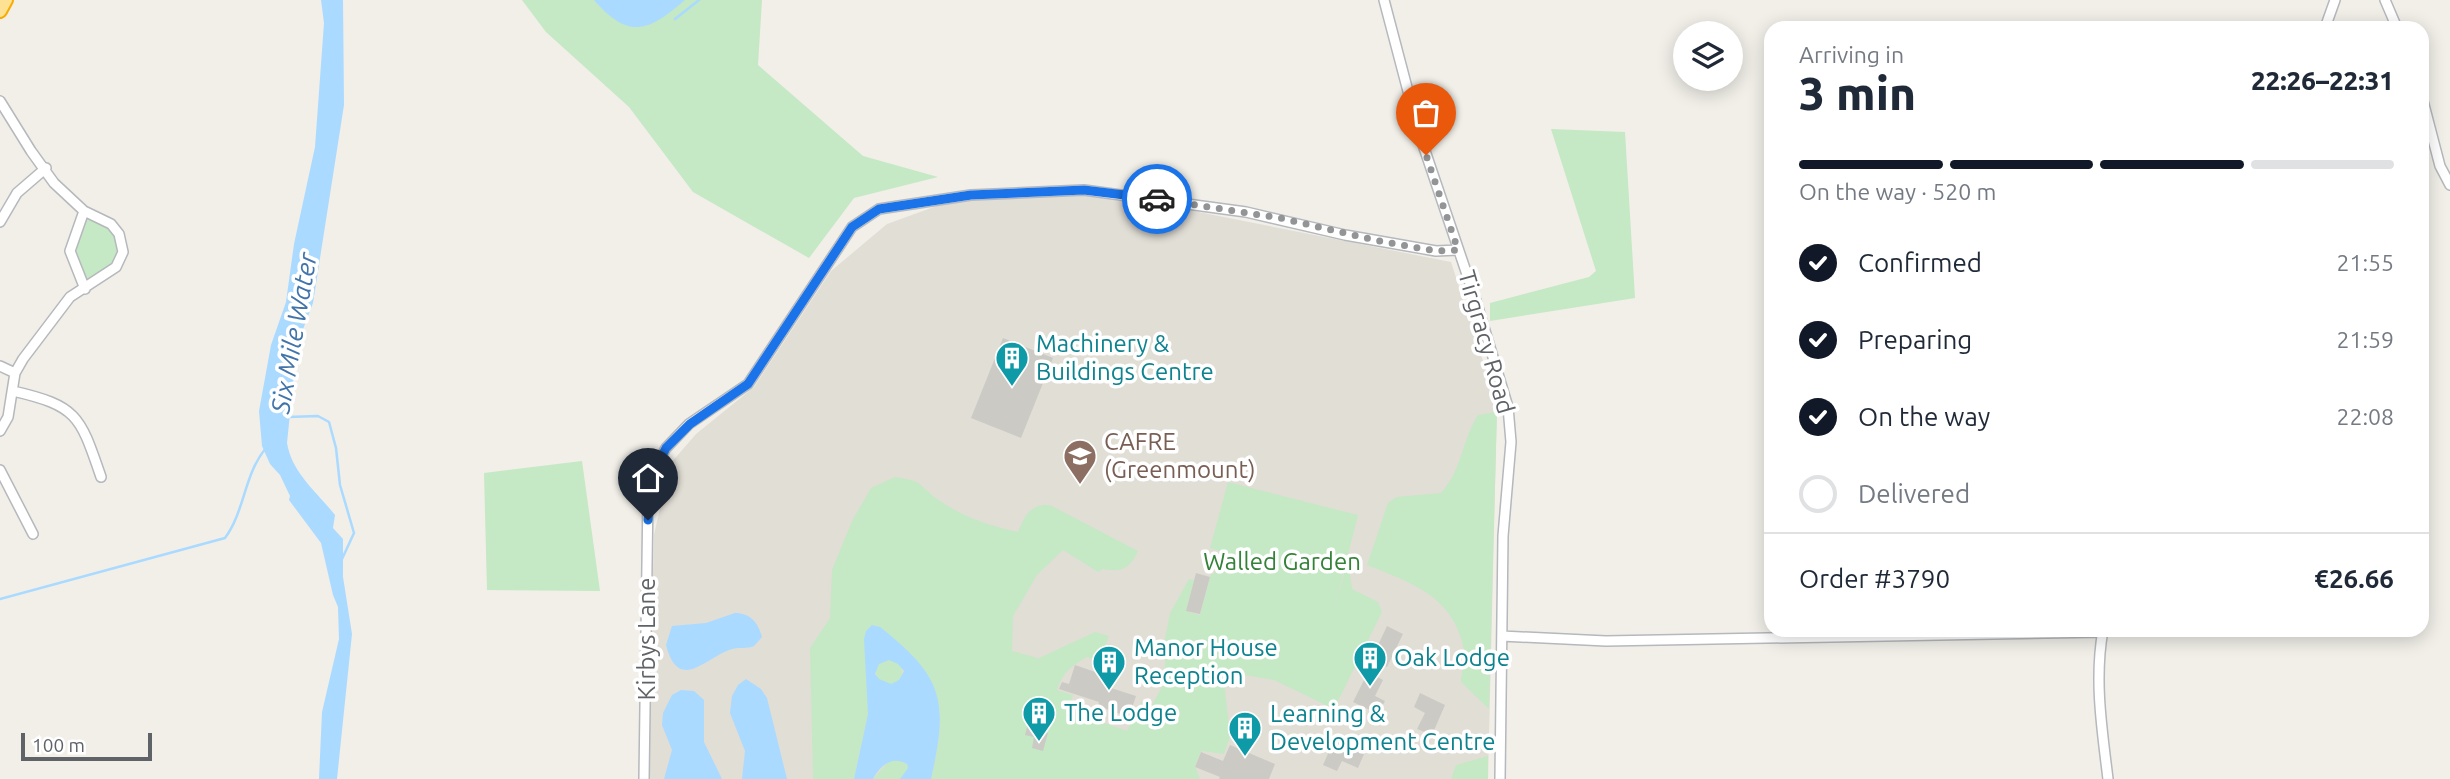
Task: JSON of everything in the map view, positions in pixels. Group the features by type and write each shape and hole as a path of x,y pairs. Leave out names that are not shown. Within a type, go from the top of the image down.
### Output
{"highway":[{"path":"0,11 6,0"}],"street":[{"name":"Tirgracy Road","path":"1384,0 1419,133 1501,378 1508,407 1511,442 1504,510 1500,779"},
{"path":"2328,21 2335,0"},
{"path":"2385,0 2390,21"},
{"path":"2389,13 2393,21"},
{"path":"0,101 54,183 84,211 111,224 119,234 123,252 116,267 70,297 15,373 8,417 0,431"},
{"path":"2429,124 2440,166 2450,185"},
{"path":"0,222 17,193 46,168"},
{"name":"Kirbys Lane","path":"644,779 648,493 654,470 661,455 677,435 748,384 852,227 867,216 879,209 971,195 1084,190 1269,216 1345,235 1436,251 1458,250"},
{"path":"84,211 70,251 85,289"},
{"path":"0,366 15,373"},
{"path":"13,391 44,398 65,407 79,420 101,477"},
{"path":"0,470 33,534"},
{"path":"1502,636 1606,640 1772,637"},
{"path":"2102,637 2099,694 2108,779"}],"shaded area":[{"name":"CAFRE (Greenmount)","path":"1107,194 1451,262 1497,404 1488,779 647,779 654,535 670,464 696,434 754,387 831,271 887,224 942,204"}],"green space":[{"path":"522,0 762,0 758,65 863,156 938,177 854,198 809,258 693,192 629,107 546,32"},
{"path":"1551,129 1625,132 1635,298 1490,321 1490,303 1589,277 1596,271"},
{"path":"85,215 107,228 118,241 120,248 114,265 86,285 72,251"},
{"path":"1497,412 1489,709 1461,682 1464,650 1451,616 1441,604 1399,578 1367,565 1388,503 1396,497 1441,493 1454,474 1478,415"},
{"path":"582,461 600,591 487,590 484,473"},
{"name":"Walled Garden","path":"895,477 915,481 946,505 966,515 1018,532 1029,512 1038,506 1050,505 1138,551 1125,568 1103,569 1098,572 1063,550 1037,575 1013,616 1012,651 1038,658 1035,660 1095,632 1109,636 1099,661 1087,657 1077,663 1065,674 1057,690 1073,695 1068,710 1127,731 1141,702 1151,707 1165,681 1165,639 1170,613 1189,579 1194,580 1186,611 1200,615 1220,551 1210,548 1228,482 1358,515 1333,614 1348,559 1352,589 1378,602 1382,612 1334,709 1274,680 1223,671 1230,736 1224,754 1201,751 1195,766 1200,779 931,779 940,718 933,688 911,658 884,631 872,625 868,714 854,779 813,779 810,648 830,618 832,570 852,521 871,488"},
{"path":"889,659 898,663 902,672 898,681 889,685 880,681 876,672 880,663"},
{"path":"1488,756 1488,779 1451,779 1456,765"},
{"path":"897,759 907,764 908,769 900,779 873,779 890,760"}],"water":[{"name":"Six Mile Water","path":"321,0 343,0 344,105 313,303 297,345 287,443 299,473 335,515 333,528 343,539 343,577 352,634 337,779 319,779 322,712 339,639 338,607 321,543 289,500 290,496 280,475 270,464 262,446 259,411 271,345 286,302 294,244 315,147 324,23"},
{"path":"594,0 685,0 660,19 639,27 618,21"},
{"path":"735,613 753,619 758,627 762,637 754,646 732,649 686,670 678,667 672,660 666,645 672,626 706,623"},
{"path":"872,625 880,627 917,661 929,676 939,709 937,752 931,779 900,779 908,768 907,764 891,761 879,770 873,779 854,779 868,714 864,639 866,631","holes":["889,660 904,671 899,680 891,684 879,679 875,674 879,664"]},
{"path":"746,679 761,689 767,698 787,779 742,779 745,751 730,713 732,696 738,685"},
{"path":"681,690 694,691 704,700 704,742 722,779 664,779 672,750 662,725 663,713 672,695"}],"building":[{"name":"Machinery & Buildings Centre","path":"1003,338 1053,358 1021,438 971,418"},
{"path":"1196,573 1210,577 1200,614 1186,611"},
{"path":"1387,626 1403,634 1387,667 1371,660"},
{"name":"Manor House Reception","path":"1103,658 1123,665 1111,688 1136,696 1129,717 1098,706 1099,702 1059,689 1062,682 1069,684 1075,665 1098,673"},
{"name":"Oak Lodge","path":"1368,672 1383,680 1375,696 1385,701 1378,714 1353,702"},
{"path":"1420,693 1445,705 1432,735 1417,729 1425,713 1414,707"},
{"name":"The Lodge","path":"1027,727 1048,733 1043,751 1032,748 1034,737 1025,735"},
{"path":"1334,740 1364,754 1358,768 1342,761 1337,771 1323,765"},
{"name":"Learning & Development Centre","path":"1230,745 1275,764 1269,779 1219,779 1220,777 1195,767 1201,752 1223,761"}],"waterway":[{"path":"675,19 699,0"},
{"name":"Six Mile Water","path":"288,417 318,416 329,422 336,448 340,485 354,533 342,559"},
{"path":"0,599 225,538 237,516 253,469 266,448"}],"way so far":[{"path":"1157,199 1280,218 1345,235 1436,251 1458,250 1426,155"}],"place":[{"name":"Machinery & Buildings Centre","path":"1012,388"},
{"name":"CAFRE (Greenmount)","path":"1080,486"},
{"name":"Oak Lodge","path":"1370,688"},
{"name":"Manor House Reception","path":"1109,692"},
{"name":"The Lodge","path":"1039,743"},
{"name":"Learning & Development Centre","path":"1245,758"}],"route":[{"path":"648,520 651,478 666,448 690,424 748,384 852,227 867,216 879,209 971,195 1084,190 1157,199"}]}
